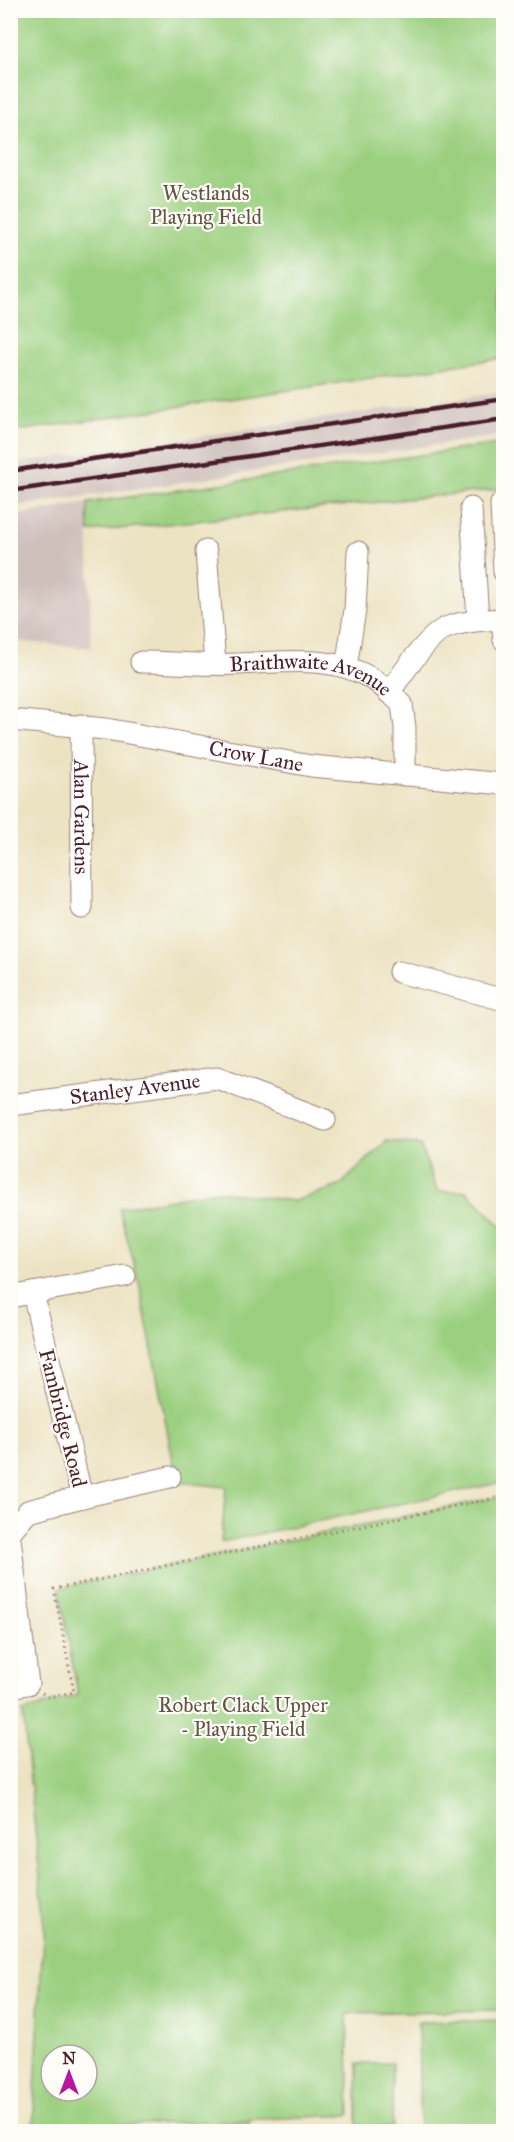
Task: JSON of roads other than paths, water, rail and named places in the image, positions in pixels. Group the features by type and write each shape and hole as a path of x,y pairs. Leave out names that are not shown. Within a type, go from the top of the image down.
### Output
{"street":[{"path":"504,504 501,504 504,572"},
{"path":"471,508 478,620"},
{"path":"206,551 215,664"},
{"path":"346,667 355,610 358,552"},
{"path":"389,693 417,653 445,627 478,620 503,626"},
{"name":"Braithwaite Avenue","path":"141,662 215,664 328,662 346,667 374,680 402,704 405,728 405,775"},
{"name":"Crow Lane","path":"10,720 81,725 311,766 504,784"},
{"name":"Alan Gardens","path":"81,725 82,908"},
{"path":"399,972 504,999"},
{"name":"Stanley Avenue","path":"10,1105 217,1078 325,1120"},
{"path":"10,1297 125,1276"},
{"name":"Fambridge Road","path":"10,1532 28,1511 82,1497 33,1293"},
{"path":"82,1497 170,1477"},
{"path":"10,1539 19,1685"}],"railway":[{"path":"10,471 504,399"},
{"path":"10,491 504,419"}],"park label":[{"name":"Westlands Playing Field","path":"206,205"},
{"name":"Robert Clack Upper - Playing Field","path":"243,1717"}]}
